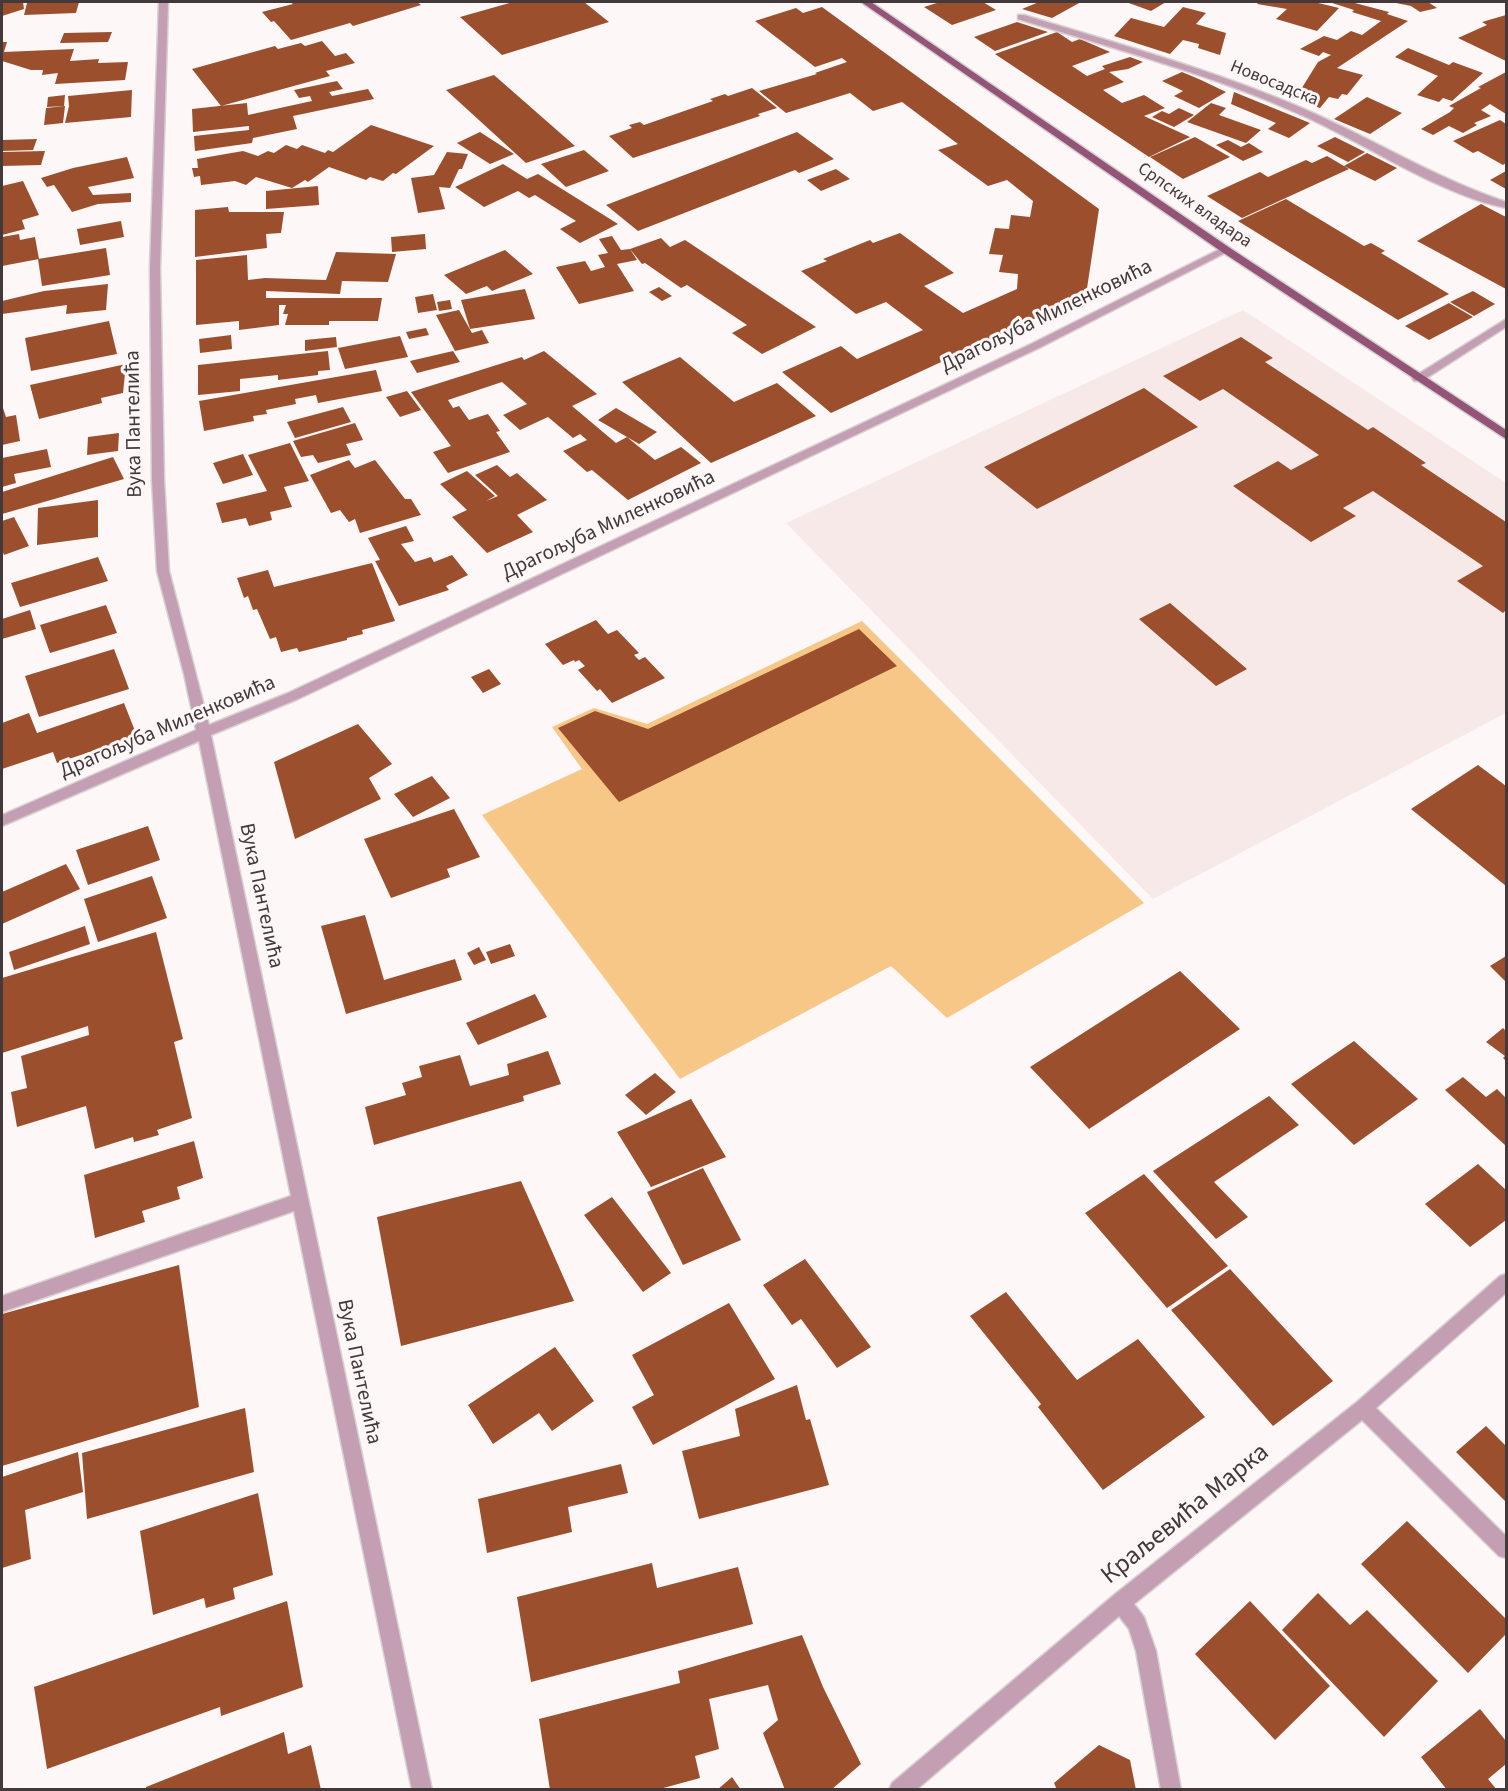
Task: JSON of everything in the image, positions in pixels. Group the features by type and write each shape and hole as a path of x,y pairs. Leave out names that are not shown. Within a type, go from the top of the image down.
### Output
{"main road":[{"name":"Српских владара","path":"866,2 1226,250 1506,435"}],"street":[{"name":"Вука Пантелића","path":"163,2 155,268 158,480 163,571 191,674 204,733 422,1790"},
{"name":"Новосадска","path":"1020,18 1241,87 1303,113 1447,184 1506,205"},
{"name":"Драгољуба Миленковића","path":"2,821 293,696 1024,351 1226,250"},
{"path":"1418,378 1506,322"},
{"path":"2,1304 300,1202"},
{"name":"Краљевића Марка","path":"899,1790 1120,1602 1363,1408 1506,1282"},
{"path":"1363,1408 1506,1550"},
{"path":"1120,1602 1137,1624 1146,1651 1171,1790"}],"shaded area":[{"path":"1243,310 1506,483 1506,713 1153,899 786,523"},
{"path":"862,621 1144,903 947,1018 891,966 680,1079 482,815 582,769 552,727 594,708 647,724"}],"building":[{"path":"2,2 23,2 24,9 2,16"},
{"path":"79,2 76,13 24,15 27,3"},
{"path":"290,2 417,2 421,5 353,26 350,23 291,40 274,21 271,22 262,12 293,4"},
{"path":"513,2 584,2 609,22 502,55 460,17"},
{"path":"940,2 983,2 996,10 952,25 924,7"},
{"path":"1039,2 1081,2 1052,18 1022,9"},
{"path":"1126,2 1166,2 1151,11"},
{"path":"1259,2 1314,2 1339,8 1317,31 1276,19 1287,9 1257,4"},
{"path":"1329,2 1351,2 1389,12 1387,14 1408,21 1337,68 1363,75 1347,95 1342,94 1338,99 1329,97 1320,108 1295,99 1318,62 1331,55 1323,52 1319,56 1300,49 1324,36 1337,40 1351,31 1362,35 1381,21"},
{"path":"1391,2 1428,2 1437,8 1420,12 1411,6"},
{"path":"822,7 1099,209 1086,295 831,413 782,372 841,346 857,359 923,330 886,302 856,314 801,271 827,261 823,259 870,240 873,243 900,233 954,273 924,286 963,313 1017,289 1018,274 999,272 1003,255 989,254 995,228 1009,229 1011,215 1030,217 1033,201 1007,180 988,186 938,150 958,144 902,102 873,111 850,93 786,113 759,91 817,74 815,73 847,62 842,58 815,67 755,21 796,8 803,13"},
{"path":"1183,7 1206,13 1196,24 1226,33 1220,55 1198,48 1199,44 1183,40 1170,54 1114,36 1131,18 1164,27"},
{"path":"1506,15 1506,61 1458,38 1487,25 1482,22"},
{"path":"1017,22 1048,32 995,51 974,37"},
{"path":"112,32 108,42 60,43 64,33"},
{"path":"1057,32 1072,42 1080,39 1110,52 1072,66 1087,76 1105,69 1102,66 1130,57 1143,62 1128,69 1109,72 1124,82 1103,90 1122,103 1144,95 1165,108 1144,116 1190,137 1149,157 995,54"},
{"path":"322,41 335,56 346,53 355,63 326,71 330,76 221,106 192,69 275,46 278,49 301,43 305,46"},
{"path":"2,42 7,42 4,52 74,49 70,61 99,59 98,63 128,62 125,80 55,84 58,73 42,75 43,70 31,70 2,61"},
{"path":"1408,48 1449,65 1453,62 1483,73 1452,101 1443,98 1439,102 1417,95 1438,76 1395,57"},
{"path":"1182,72 1226,92 1199,108 1174,96 1183,91 1162,81"},
{"path":"1506,72 1506,114 1490,104 1481,110 1491,116 1474,123 1477,125 1463,133 1449,126 1433,135 1421,129 1454,108 1449,106"},
{"path":"494,75 575,146 526,163 446,90"},
{"path":"337,81 343,89 329,92 332,96 368,89 374,99 293,116 297,129 253,138 252,143 195,151 194,136 249,130 249,126 193,132 192,109 247,103 248,115 312,101 310,96 299,98 294,90"},
{"path":"752,88 777,108 758,114 760,116 633,158 609,136 632,128 629,125 640,122 644,125 713,101 710,99"},
{"path":"132,90 131,117 65,123 69,106 68,96"},
{"path":"1234,92 1310,123 1289,138 1268,129 1276,123 1231,104"},
{"path":"65,95 64,106 47,107 48,97"},
{"path":"1367,97 1402,113 1370,134 1334,119"},
{"path":"1211,103 1226,108 1219,115 1261,130 1246,143 1187,122"},
{"path":"65,106 63,123 44,125 46,108"},
{"path":"1179,108 1194,115 1174,127 1152,117 1162,111 1169,114"},
{"path":"1500,120 1506,124 1506,163 1503,165 1478,151 1473,153 1453,141"},
{"path":"371,125 434,146 383,181 370,177 366,180 329,167 308,182 305,180 292,188 256,177 246,185 235,181 201,185 200,176 194,177 192,168 198,168 197,159 243,151 258,156 268,151 274,153 286,145 297,149 302,145 325,153 328,150 333,152"},
{"path":"480,132 514,154 490,164 457,143"},
{"path":"797,132 834,159 799,173 795,170 638,231 606,205"},
{"path":"1195,137 1230,157 1183,179 1150,157"},
{"path":"1335,137 1365,152 1348,162 1317,146"},
{"path":"37,139 33,150 2,151 2,140"},
{"path":"1228,140 1241,147 1249,143 1263,152 1243,161 1216,145"},
{"path":"584,150 609,171 566,187 541,164"},
{"path":"45,151 41,165 2,166 2,152"},
{"path":"447,152 468,154 450,188 439,187 445,209 418,213 411,178 434,175"},
{"path":"1367,153 1397,168 1375,181 1344,166"},
{"path":"1327,156 1349,169 1242,218 1207,196 1260,172 1268,177 1306,160 1312,163"},
{"path":"127,157 134,178 88,187 93,195 131,193 131,202 98,204 72,212 54,185 47,187 41,178 73,168"},
{"path":"503,164 527,179 538,174 618,224 580,243 560,229 576,221 535,195 529,198 518,191 484,207 455,187"},
{"path":"836,169 850,179 821,191 807,180"},
{"path":"1506,171 1506,189 1490,180"},
{"path":"23,181 39,215 22,220 25,229 2,235 2,186"},
{"path":"318,186 319,205 266,209 266,191"},
{"path":"1286,199 1364,246 1371,243 1385,251 1381,253 1449,294 1398,320 1238,221"},
{"path":"1481,204 1506,217 1506,289 1417,241"},
{"path":"228,207 229,212 284,212 281,233 266,234 267,248 195,257 195,210"},
{"path":"121,221 124,237 80,245 77,229"},
{"path":"19,234 20,240 35,237 39,259 2,266 2,237"},
{"path":"425,234 426,249 392,252 391,237"},
{"path":"612,236 621,250 630,249 637,260 617,264 634,291 579,304 556,267 585,261 591,271 605,267 598,255 608,253 599,239"},
{"path":"661,238 670,247 685,240 816,327 762,354 732,333 747,325 687,285 681,288 645,263 642,264 630,249"},
{"path":"106,248 110,275 42,286 38,259"},
{"path":"505,250 533,274 492,291 487,286 466,294 444,275"},
{"path":"336,252 396,254 388,282 342,281 340,294 266,291 266,298 382,298 378,321 329,321 329,325 285,325 288,314 283,314 286,305 279,305 279,325 239,330 239,321 196,325 196,260 247,255 248,280 265,278 326,280"},
{"path":"108,284 106,310 66,314 67,305 2,314 2,301 44,291"},
{"path":"659,287 672,296 662,301 649,292"},
{"path":"525,289 535,319 470,329 461,300"},
{"path":"1473,291 1495,304 1474,316 1450,302"},
{"path":"433,294 437,310 418,313 415,297"},
{"path":"450,300 452,309 439,311 437,302"},
{"path":"1449,303 1473,317 1429,340 1405,326"},
{"path":"459,310 472,333 482,330 489,343 455,351 436,315"},
{"path":"109,321 117,354 31,371 25,338"},
{"path":"426,328 429,335 409,339 406,332"},
{"path":"231,335 232,349 200,353 199,339"},
{"path":"400,336 408,357 345,369 338,348"},
{"path":"336,337 337,347 305,351 305,340"},
{"path":"1241,337 1273,358 1265,362 1368,430 1373,427 1426,463 1421,465 1506,522 1506,610 1503,613 1457,581 1483,566 1373,491 1343,508 1356,516 1311,542 1233,486 1278,461 1291,470 1319,455 1223,389 1200,401 1163,376"},
{"path":"328,351 330,370 318,371 318,375 278,380 278,375 240,379 240,391 198,395 198,365"},
{"path":"453,351 460,362 417,373 410,361"},
{"path":"544,351 597,394 572,406 616,443 627,437 655,460 681,447 701,463 628,500 592,470 587,472 563,451 587,440 580,434 573,438 548,417 520,430 503,415 527,404 502,382 448,400 453,408 459,406 469,420 488,414 500,431 496,432 510,452 448,473 433,452 451,446 411,392 522,357 524,360"},
{"path":"680,357 734,402 777,383 816,416 711,463 622,382"},
{"path":"126,364 123,393 101,398 102,403 39,419 30,385"},
{"path":"376,370 382,391 318,403 316,395 295,399 296,404 266,410 267,414 253,416 254,421 204,431 199,401"},
{"path":"1144,388 1198,427 1037,509 984,467"},
{"path":"407,391 421,410 400,417 386,397"},
{"path":"2,405 6,417 16,415 20,441 2,445"},
{"path":"343,407 351,422 295,438 287,422"},
{"path":"616,408 657,432 639,444 598,420"},
{"path":"355,423 363,440 346,444 351,455 318,463 313,455 301,457 293,441"},
{"path":"119,433 118,451 87,455 88,437"},
{"path":"290,443 309,481 284,487 292,507 270,512 272,520 249,526 246,518 222,523 216,503 267,491 248,455"},
{"path":"47,449 51,467 14,474 16,483 2,487 2,458"},
{"path":"243,454 253,475 223,484 213,463"},
{"path":"113,457 124,479 2,514 2,492"},
{"path":"349,460 355,468 375,460 405,499 411,499 421,515 360,533 355,519 349,522 340,510 331,513 310,475"},
{"path":"497,465 510,477 517,473 547,500 517,515 533,532 487,553 452,517 467,510 440,484 467,471 495,496 486,501 498,496 475,475"},
{"path":"98,500 98,537 37,545 38,508"},
{"path":"14,517 29,546 4,555 2,521"},
{"path":"406,526 414,541 401,544 415,562 431,557 434,562 452,555 468,575 446,586 449,590 399,606 375,561 380,560 368,538"},
{"path":"98,557 108,581 20,607 11,583"},
{"path":"372,563 395,621 362,630 363,634 347,638 347,640 299,652 297,648 281,652 276,637 270,639 257,609 253,610 248,596 244,598 237,578 268,570 274,587"},
{"path":"1170,603 1247,669 1216,686 1139,619"},
{"path":"106,605 117,633 50,653 40,625"},
{"path":"30,610 36,629 2,639 2,619"},
{"path":"596,620 608,634 617,630 639,653 634,655 639,660 645,657 665,678 612,703 600,689 597,691 578,670 585,666 579,660 563,665 545,644"},
{"path":"859,629 897,666 619,802 558,728 595,711 648,729"},
{"path":"114,649 129,689 39,717 25,676"},
{"path":"489,669 501,684 483,693 471,677"},
{"path":"124,703 137,736 57,763 53,752 2,769 2,723 29,713 37,733"},
{"path":"358,724 392,764 369,778 381,799 295,839 274,762"},
{"path":"1478,765 1506,786 1506,886 1411,809"},
{"path":"432,776 450,798 413,817 394,794"},
{"path":"454,809 480,857 447,869 450,877 391,898 364,839"},
{"path":"148,826 160,860 88,885 76,850"},
{"path":"66,864 80,889 2,924 2,892"},
{"path":"152,876 167,918 98,942 84,899"},
{"path":"365,915 384,980 455,959 462,980 346,1014 321,926"},
{"path":"85,926 90,944 14,970 9,952"},
{"path":"156,932 183,1039 174,1042 192,1118 157,1130 159,1135 134,1142 133,1137 95,1149 86,1106 17,1127 11,1092 27,1088 21,1056 89,1035 88,1026 2,1053 2,978"},
{"path":"510,944 515,956 491,964 486,952"},
{"path":"479,947 486,960 474,965 467,953"},
{"path":"1506,956 1506,982 1490,966"},
{"path":"1180,971 1240,1029 1089,1129 1030,1067"},
{"path":"535,994 547,1017 478,1045 466,1023"},
{"path":"1503,1028 1506,1031 1506,1061 1503,1058 1505,1056 1486,1042"},
{"path":"1354,1041 1418,1099 1354,1145 1291,1084"},
{"path":"548,1051 561,1084 523,1096 524,1101 374,1145 365,1107 406,1095 402,1083 422,1077 419,1066 460,1055 470,1086 509,1075 507,1064"},
{"path":"655,1073 676,1092 646,1115 625,1095"},
{"path":"1463,1077 1486,1097 1497,1089 1506,1098 1506,1146 1445,1090"},
{"path":"1269,1096 1299,1125 1214,1182 1248,1217 1216,1239 1153,1171"},
{"path":"691,1099 726,1157 651,1187 617,1132"},
{"path":"194,1141 203,1178 177,1187 180,1199 142,1211 145,1222 95,1238 84,1175"},
{"path":"1478,1164 1506,1190 1506,1220 1470,1247 1425,1204"},
{"path":"703,1168 741,1240 683,1265 647,1192"},
{"path":"1144,1174 1228,1266 1167,1308 1085,1213"},
{"path":"521,1181 574,1301 401,1346 377,1217"},
{"path":"612,1197 671,1273 643,1292 584,1215"},
{"path":"805,1259 871,1347 837,1368 801,1319 792,1325 763,1285"},
{"path":"179,1265 199,1407 2,1466 2,1314"},
{"path":"1230,1269 1333,1381 1273,1426 1171,1310"},
{"path":"1006,1292 1077,1380 1138,1339 1205,1417 1103,1490 1038,1407 1041,1404 970,1316"},
{"path":"729,1303 775,1379 653,1445 632,1407 654,1395 632,1355"},
{"path":"555,1347 594,1401 552,1431 539,1413 493,1444 468,1405"},
{"path":"797,1385 806,1420 810,1419 829,1485 699,1519 682,1451 740,1436 735,1409"},
{"path":"245,1408 254,1472 87,1519 82,1453"},
{"path":"1486,1426 1506,1446 1506,1502 1456,1452"},
{"path":"78,1452 83,1492 25,1510 31,1559 2,1568 2,1477"},
{"path":"621,1464 628,1493 568,1507 572,1532 487,1553 478,1499"},
{"path":"258,1493 273,1575 233,1588 235,1599 206,1608 204,1598 153,1615 140,1531"},
{"path":"1407,1521 1506,1619 1506,1634 1468,1673 1361,1564"},
{"path":"652,1563 657,1588 738,1567 753,1624 531,1682 517,1597"},
{"path":"1318,1593 1350,1625 1367,1610 1438,1681 1384,1737 1282,1630"},
{"path":"287,1601 303,1687 221,1716 220,1707 47,1769 34,1687"},
{"path":"1250,1601 1330,1686 1275,1740 1195,1654"},
{"path":"802,1635 823,1687 861,1764 831,1790 785,1790 763,1733 778,1720 768,1685 709,1699 719,1749 695,1756 700,1778 656,1790 550,1790 539,1719 680,1683 678,1671"},
{"path":"1480,1709 1506,1741 1506,1764 1488,1779 1497,1790 1447,1790 1421,1757"},
{"path":"284,1732 288,1754 311,1745 321,1790 146,1790 146,1787"},
{"path":"1099,1745 1130,1760 1136,1790 1057,1790 1054,1783"},
{"path":"732,1777 741,1790 717,1790"}]}
